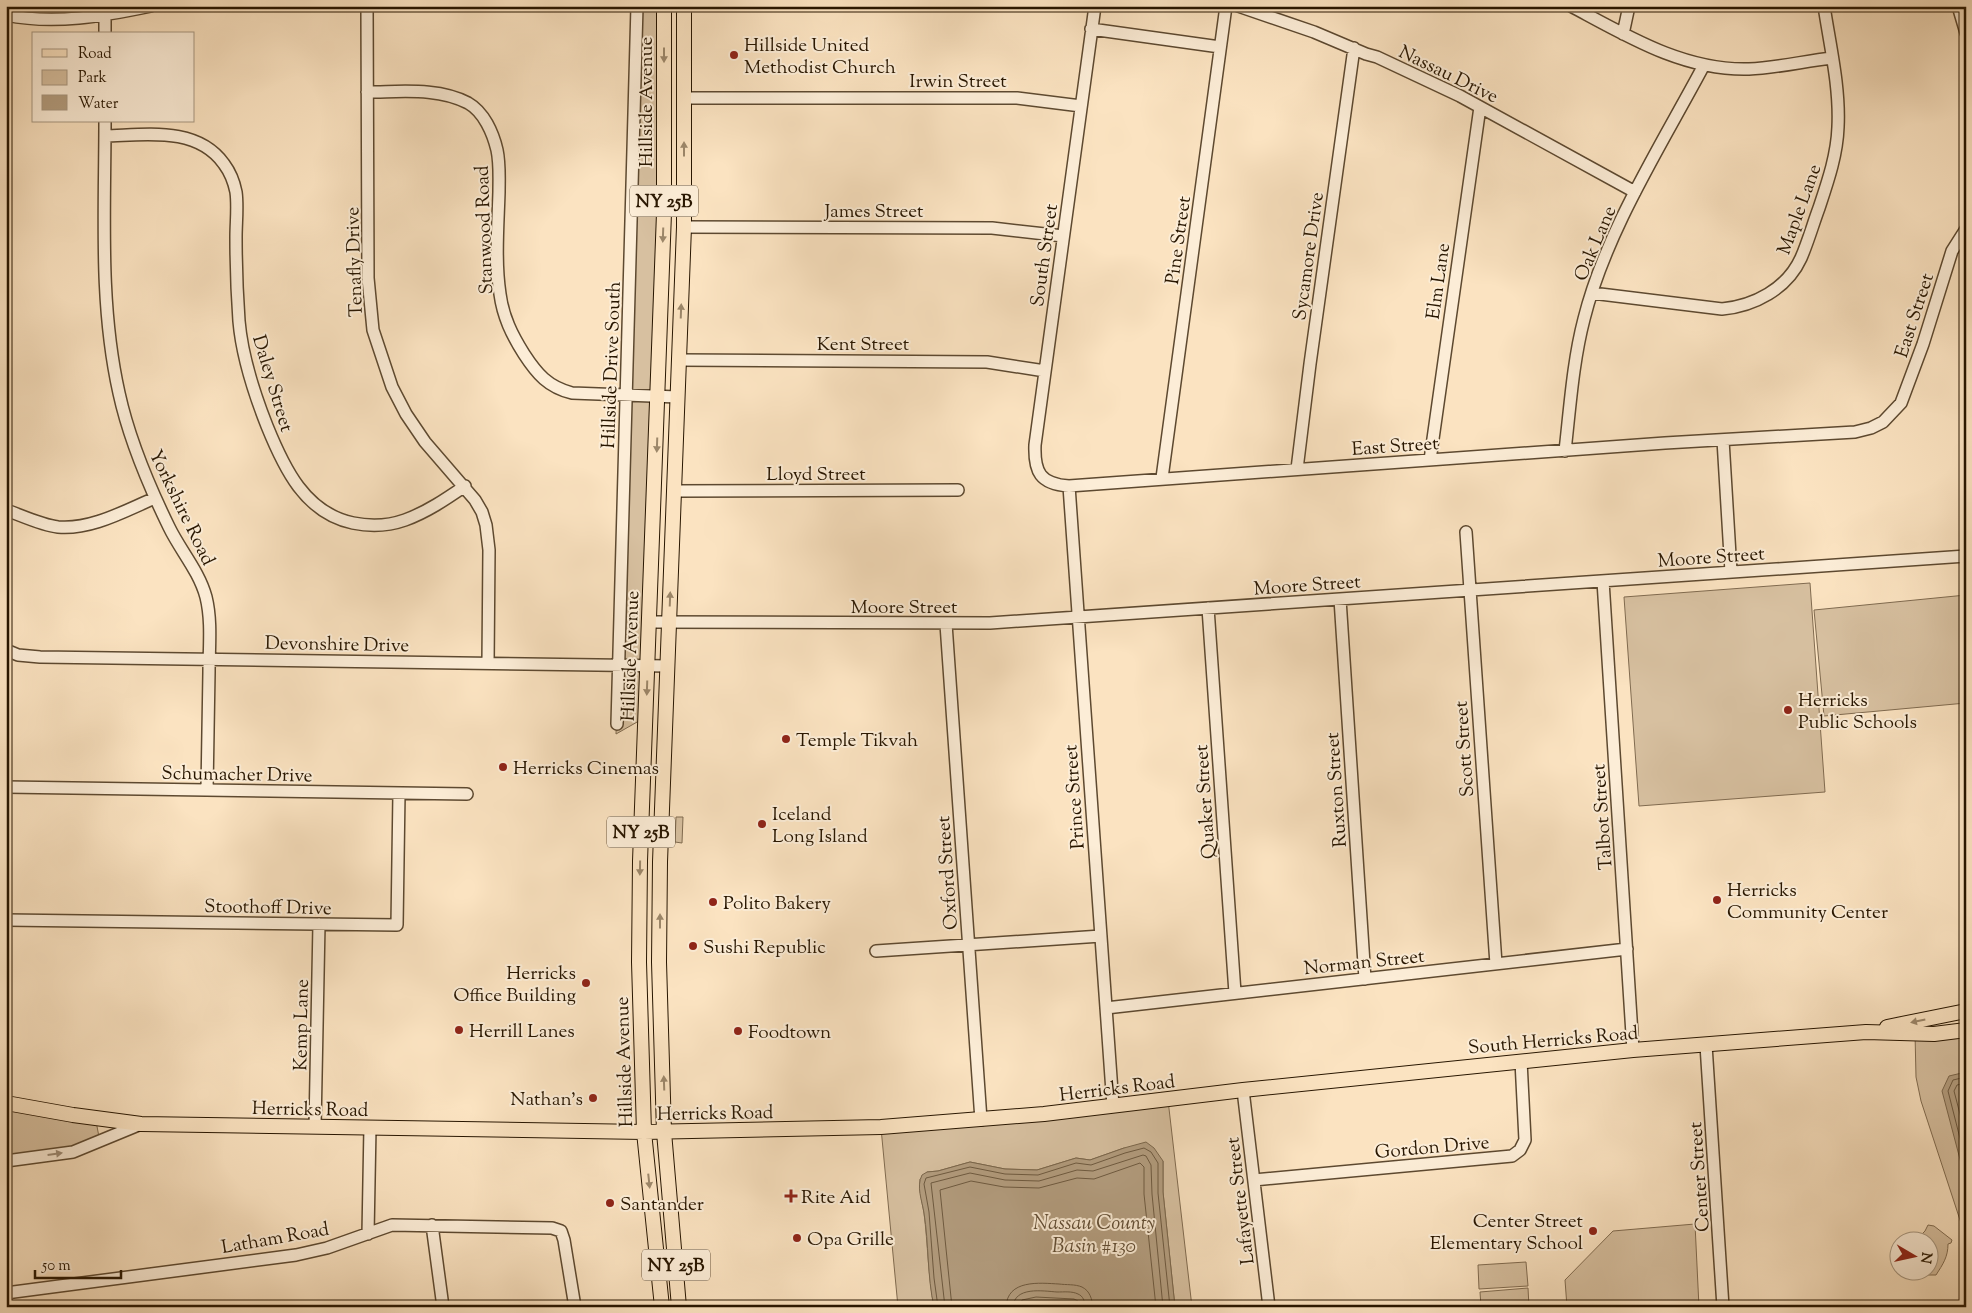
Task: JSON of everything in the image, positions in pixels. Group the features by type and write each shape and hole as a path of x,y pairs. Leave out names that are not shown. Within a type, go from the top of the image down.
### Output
{"main road":[{"name":"Hillside Avenue","path":"662,1307 644,1132 639,926 664,213 664,6"},
{"name":"Hillside Avenue","path":"680,1307 664,1132 660,913 684,227 684,6"},
{"name":"South Herricks Road","path":"1866,1032 1966,1011"},
{"name":"South Herricks Road","path":"1243,1090 1633,1050 1866,1032 1934,1034 1966,1030"},
{"name":"Herricks Road","path":"6,1103 73,1115 141,1124 664,1132 881,1127 980,1120 1243,1090"}],"street":[{"path":"6,15 60,20 81,19 151,6"},
{"name":"Tenafly Drive","path":"366,6 368,278 374,330 389,381 406,414 425,442 465,486 482,512 488,536 488,663"},
{"name":"Hillside Drive South","path":"617,724 637,6"},
{"name":"South Street","path":"1069,486 1051,483 1041,475 1034,462 1080,106 1095,6"},
{"name":"Pine Street","path":"1162,478 1171,426 1226,6"},
{"name":"Nassau Drive","path":"1238,6 1314,32 1393,64 1460,96 1635,192"},
{"path":"1571,6 1661,52 1704,65 1750,69 1832,58"},
{"path":"1623,34 1629,6"},
{"name":"Maple Lane","path":"1592,293 1722,310 1737,308 1759,300 1786,280 1801,258 1835,157 1838,105 1824,6"},
{"path":"1958,6 1966,33"},
{"path":"105,15 105,32"},
{"path":"1091,29 1220,47"},
{"name":"Sycamore Drive","path":"1297,469 1354,48"},
{"name":"Oak Lane","path":"1566,450 1578,349 1584,318 1592,293 1613,236 1704,65"},
{"name":"Stanwood Road","path":"367,92 445,94 469,104 482,116 492,134 497,151 500,294 507,323 513,336 532,366 544,379 558,389 572,393 678,397"},
{"name":"Irwin Street","path":"684,98 1017,98 1080,106"},
{"name":"Elm Lane","path":"1430,460 1480,107"},
{"name":"Yorkshire Road","path":"105,122 105,290 110,346 119,394 130,434 147,482 169,528 198,577 206,597 210,625 207,790"},
{"name":"Daley Street","path":"105,136 161,135 185,137 200,143 214,153 231,175 236,193 236,274 239,323 247,363 258,401 276,448 293,481 310,501 328,515 342,521 377,526 393,524 421,513 465,486"},
{"name":"James Street","path":"684,227 992,228 1063,236"},
{"name":"East Street","path":"1069,486 1665,443 1855,432 1871,428 1883,422 1901,403 1952,251 1966,229"},
{"name":"Kent Street","path":"679,360 987,362 1045,371"},
{"path":"1723,440 1731,572"},
{"name":"Prince Street","path":"1069,486 1113,1106"},
{"name":"Lloyd Street","path":"674,491 958,490"},
{"path":"6,510 28,519 58,527 82,526 95,523 155,498"},
{"name":"Scott Street","path":"1466,532 1496,964"},
{"name":"Moore Street","path":"650,622 669,624 946,624 1078,617 1966,556"},
{"name":"Talbot Street","path":"1603,581 1633,1050"},
{"name":"Ruxton Street","path":"1340,599 1365,979"},
{"name":"Quaker Street","path":"1208,608 1235,993"},
{"name":"Oxford Street","path":"946,624 980,1120"},
{"name":"Devonshire Drive","path":"6,650 18,655 40,657 668,666"},
{"name":"Schumacher Drive","path":"6,788 467,794"},
{"name":"Stoothoff Drive","path":"6,920 397,925 399,793"},
{"name":"Kemp Lane","path":"315,1127 320,924"},
{"path":"876,951 1101,936"},
{"name":"Norman Street","path":"1106,1008 1627,949"},
{"name":"Center Street","path":"1706,1045 1723,1307"},
{"name":"Gordon Drive","path":"1254,1180 1512,1156 1520,1150 1525,1140 1521,1060"},
{"name":"Lafayette Street","path":"1243,1090 1269,1307"},
{"path":"6,1161 73,1152 141,1124"},
{"path":"368,1234 370,1127"},
{"name":"Latham Road","path":"6,1293 296,1255 327,1248 392,1225 432,1225 557,1229 563,1234 575,1307"},
{"path":"432,1225 443,1307"}],"green space":[{"path":"6,6 151,6 115,13 6,15"},
{"path":"637,6 664,6 646,717 616,734"},
{"path":"1810,583 1825,792 1639,806 1624,597"},
{"path":"1966,595 1966,703 1824,716 1814,610"},
{"path":"676,817 683,817 682,843 675,842"},
{"path":"1966,1030 1966,1250 1961,1223 1921,1101 1916,1077 1915,1033"},
{"path":"1168,1100 1192,1307 1175,1307 1163,1192 1163,1161 1124,1148 1090,1160 1076,1158 1037,1170 1005,1169 970,1162 938,1171 927,1172 920,1179 920,1188 934,1307 898,1307 881,1128"},
{"path":"6,1108 96,1121 99,1137 72,1148 6,1158"},
{"path":"1695,1224 1699,1307 1567,1307 1565,1280 1613,1231"},
{"path":"1928,1225 1934,1226 1939,1230 1926,1230"},
{"path":"1940,1231 1952,1240 1948,1244 1945,1260 1940,1268"},
{"path":"1526,1262 1528,1286 1479,1289 1478,1265"},
{"path":"1528,1288 1529,1307 1481,1307 1480,1292"},
{"path":"1036,1302 1074,1304 1075,1307 1015,1307"}],"water":[{"path":"1966,1072 1966,1182 1942,1091 1949,1076"},
{"name":"Nassau County Basin #130","path":"1146,1142 1154,1148 1163,1161 1163,1192 1175,1307 1075,1307 1073,1304 1036,1302 1015,1307 934,1307 930,1284 926,1225 919,1189 922,1175 927,1172 938,1171 970,1162 1005,1169 1037,1170 1076,1158 1090,1160"}],"place":[{"name":"Hillside United Methodist Church","path":"734,55"},
{"name":"Herricks Public Schools","path":"1788,710"},
{"name":"Temple Tikvah","path":"786,739"},
{"name":"Herricks Cinemas","path":"503,767"},
{"name":"Iceland Long Island","path":"762,824"},
{"name":"Herricks Community Center","path":"1717,900"},
{"name":"Polito Bakery","path":"713,902"},
{"name":"Sushi Republic","path":"693,946"},
{"name":"Herricks Office Building","path":"586,983"},
{"name":"Herrill Lanes","path":"459,1030"},
{"name":"Foodtown","path":"738,1031"},
{"name":"Nathan's","path":"593,1098"},
{"name":"Rite Aid","path":"791,1196"},
{"name":"Santander","path":"610,1203"},
{"name":"Center Street Elementary School","path":"1593,1231"},
{"name":"Opa Grille","path":"797,1238"}]}
